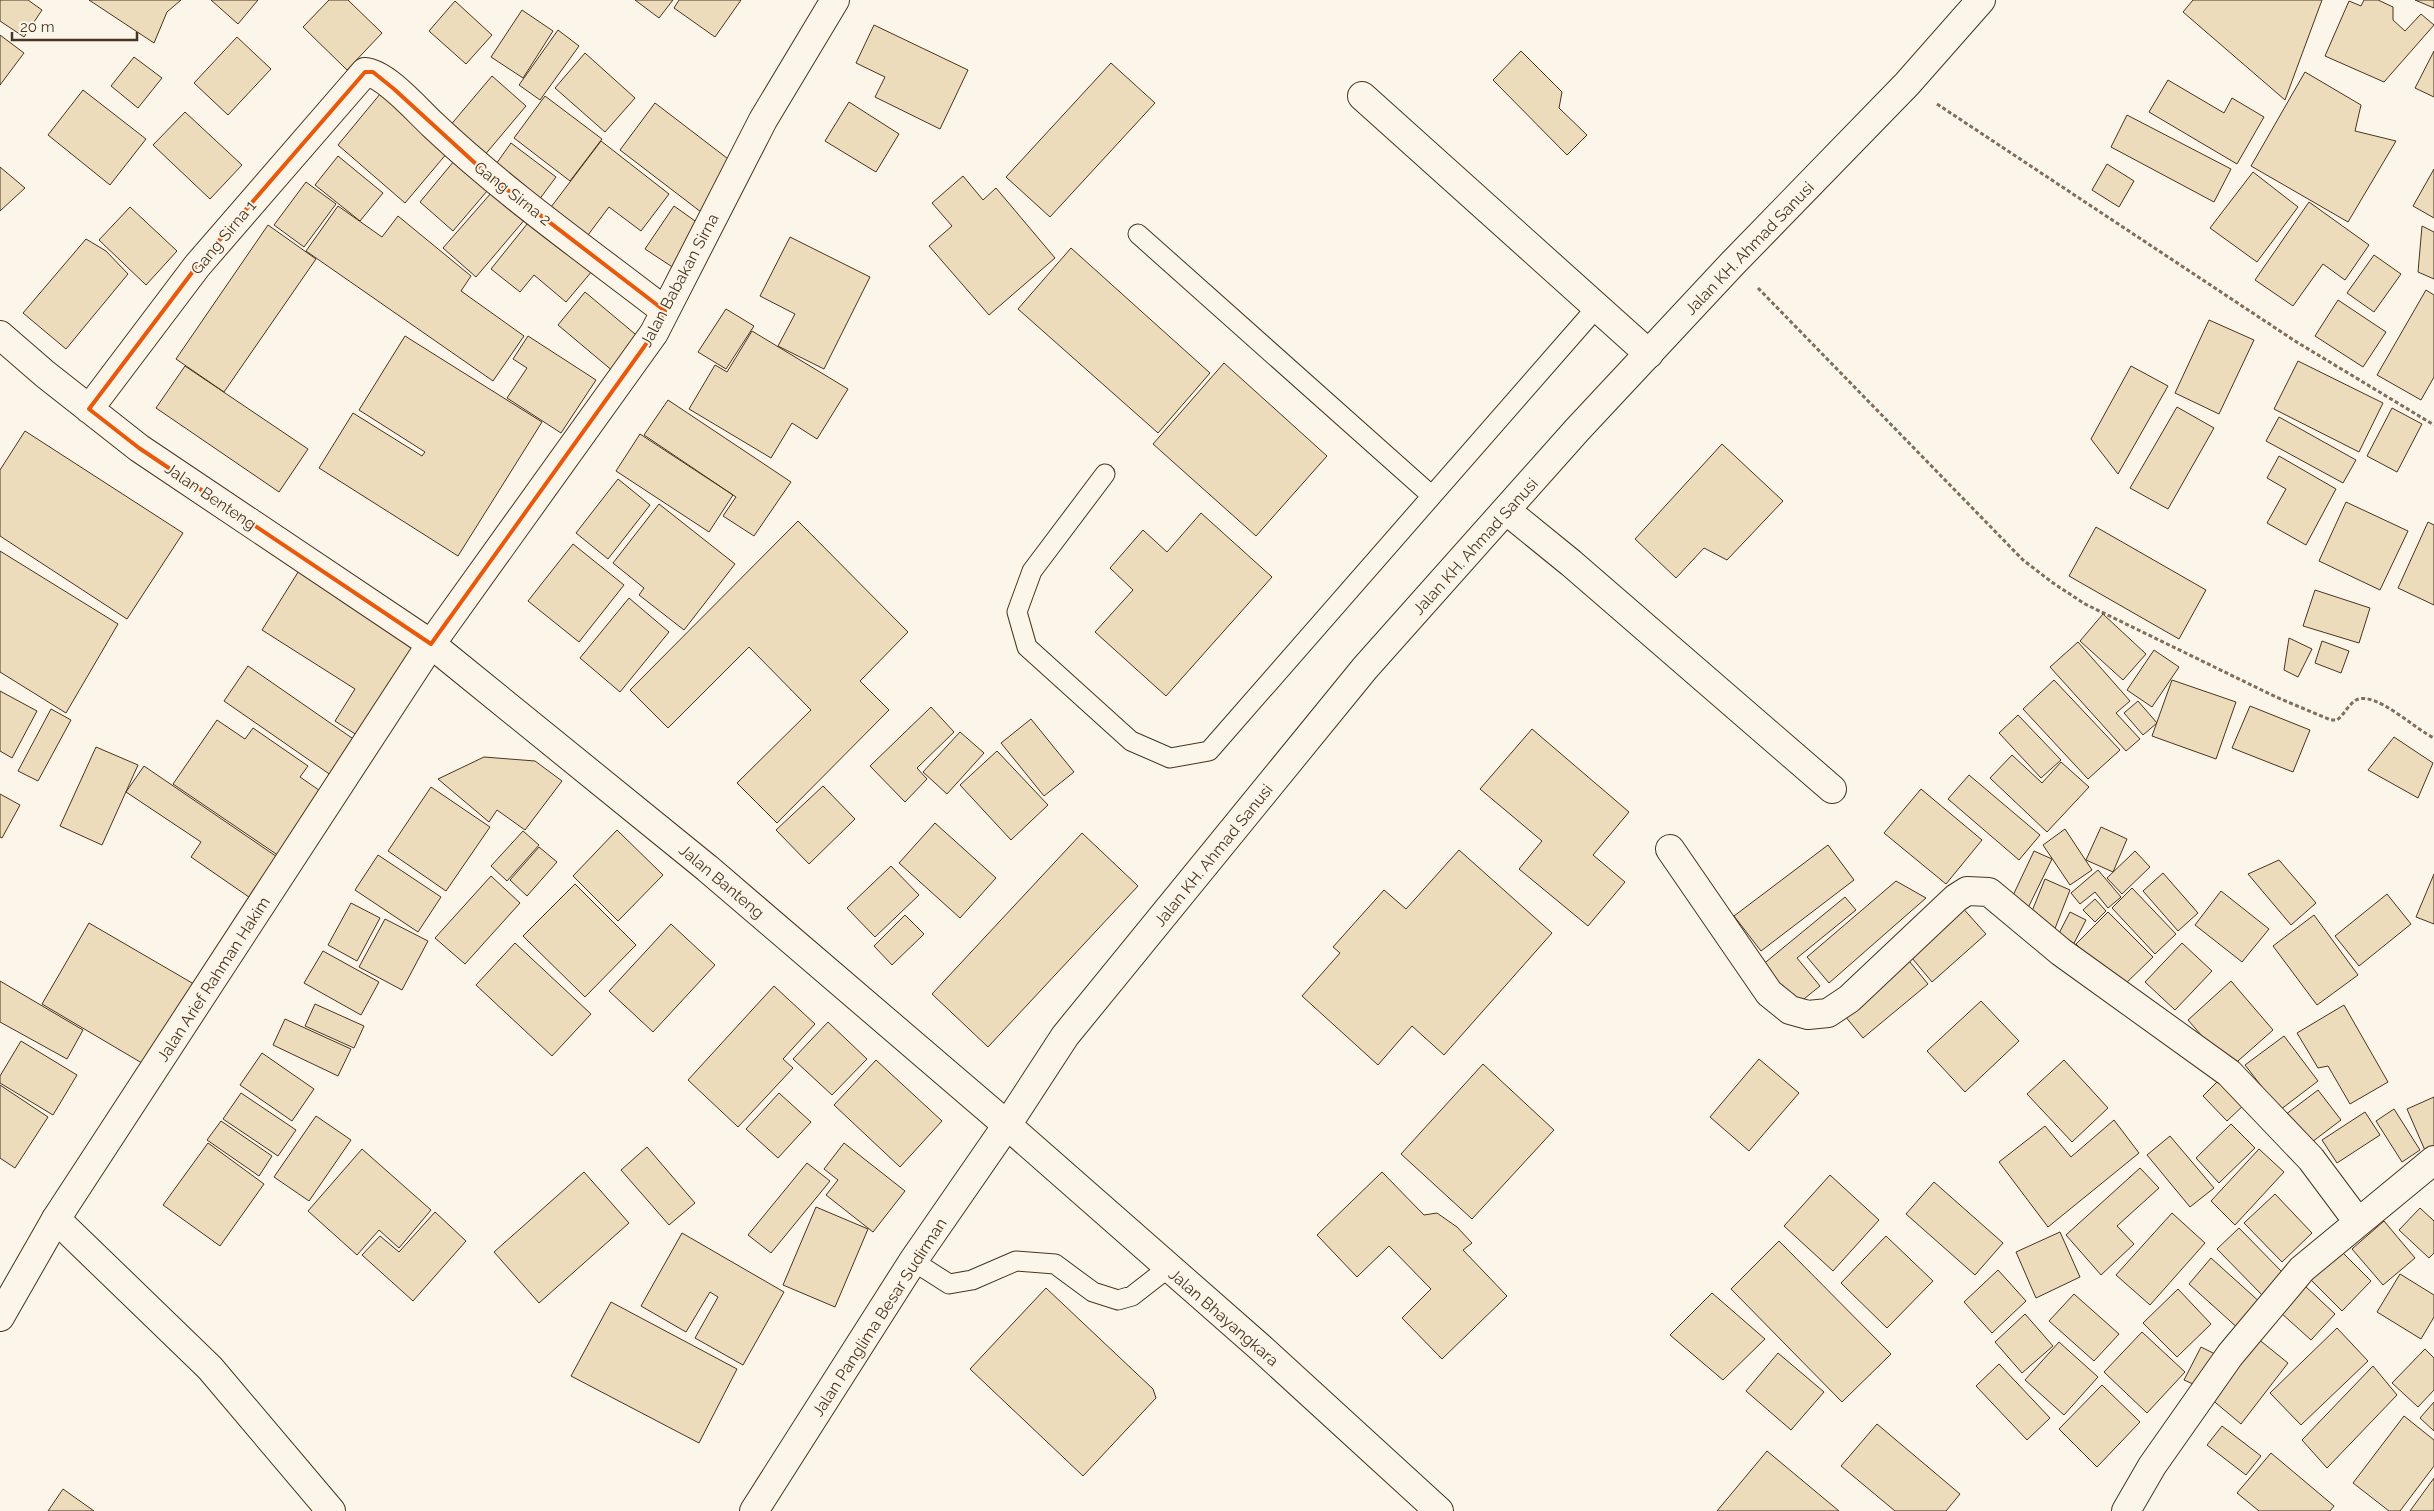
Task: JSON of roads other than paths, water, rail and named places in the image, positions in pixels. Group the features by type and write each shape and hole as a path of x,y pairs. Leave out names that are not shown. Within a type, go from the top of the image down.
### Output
{"main road":[{"name":"Jalan Babakan Sirna","path":"431,644 654,333 763,120 835,0"},
{"name":"Jalan KH. Ahmad Sanusi","path":"1008,1125 1065,1036 1358,675 1508,511 1577,430 1734,263 1907,84 1981,0"},
{"name":"Gang Sirna 2","path":"365,72 373,72 394,88 488,175 665,311"},
{"name":"Gang Sirna 1","path":"89,409 197,266 365,72"},
{"path":"1362,96 1648,354"},
{"name":"Jalan Benteng","path":"0,335 139,448 431,644"},
{"path":"1508,511 1579,569 1832,789"},
{"name":"Jalan Banteng","path":"431,644 707,868 1008,1125"},
{"name":"Jalan Arief Rahman Hakim","path":"0,1317 56,1219 431,644"},
{"path":"1670,849 1769,993 1790,1010 1808,1016 1828,1013 1849,999 1956,898 1967,891 1989,892 2061,952 2147,1016 2229,1073 2311,1159 2358,1222"},
{"name":"Jalan Panglima Besar Sudirman","path":"761,1508 913,1261 1008,1125"},
{"name":"Jalan Bhayangkara","path":"1008,1125 1262,1349 1439,1511"},
{"path":"2126,1511 2152,1466 2230,1355 2302,1269 2434,1160"},
{"path":"56,1219 210,1368 331,1511"}],"lane":[{"path":"1138,234 1432,496"},
{"path":"1105,474 1032,571 1017,612 1027,647 1131,741 1170,758 1209,751 1597,307"},
{"path":"913,1261 949,1284 972,1280 1016,1261 1055,1264 1093,1292 1118,1300 1132,1296 1168,1268"}]}
